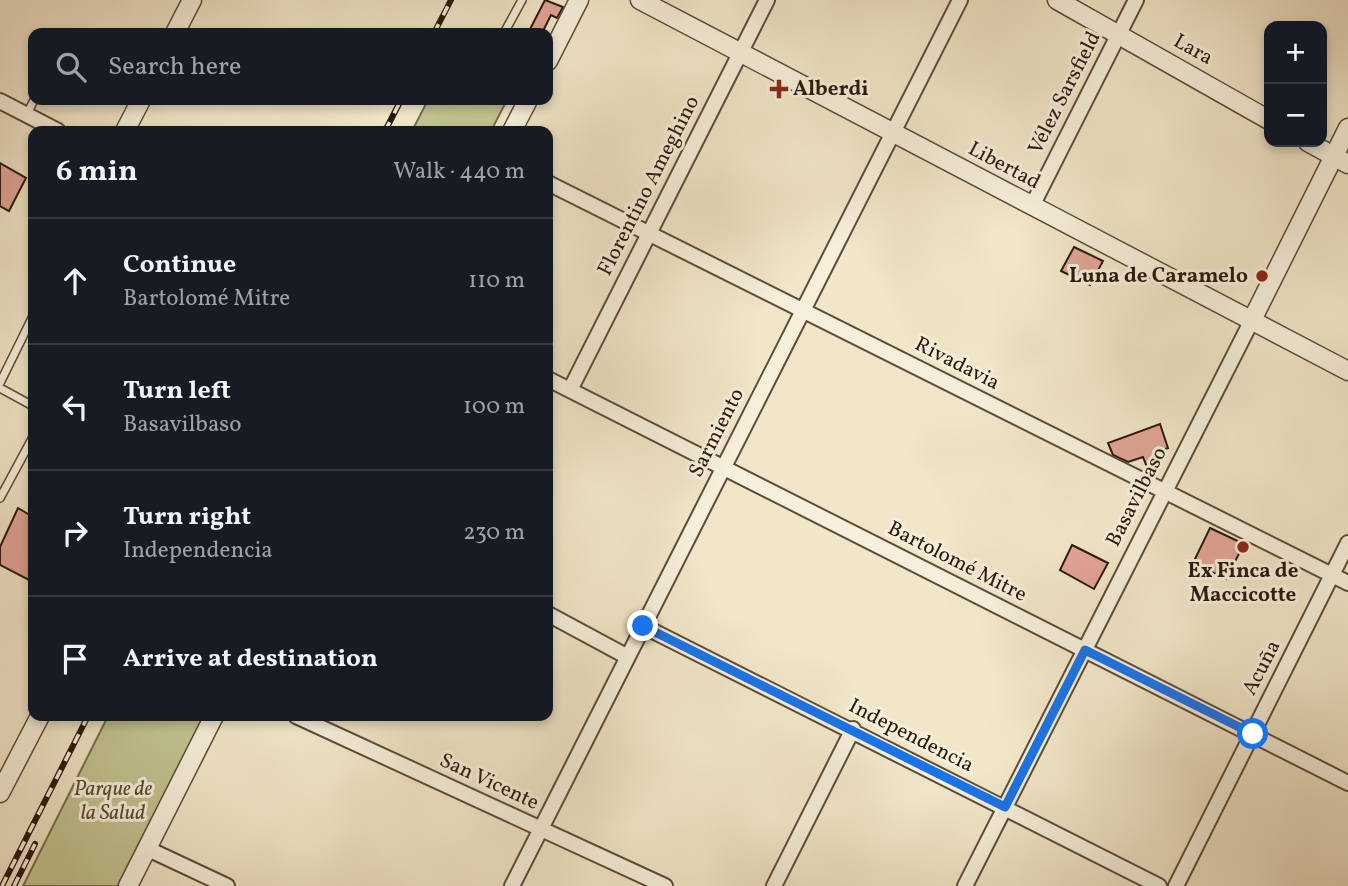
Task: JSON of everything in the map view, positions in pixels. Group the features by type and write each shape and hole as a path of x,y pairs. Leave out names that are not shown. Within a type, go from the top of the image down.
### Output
{"street":[{"path":"178,28 192,0"},
{"path":"553,51 579,0"},
{"name":"Libertad","path":"640,0 1348,371"},
{"name":"Florentino Ameghino","path":"570,390 767,0"},
{"name":"Sarmiento","path":"512,886 960,0"},
{"name":"Lara","path":"1057,0 1264,117"},
{"name":"Vélez Sarsfield","path":"1032,206 1136,0"},
{"path":"0,102 48,126"},
{"path":"128,126 138,105"},
{"path":"515,126 525,105"},
{"name":"Basavilbaso","path":"965,886 1252,320 1341,160 1348,128"},
{"path":"1317,147 1341,160"},
{"name":"Rivadavia","path":"553,185 1348,583"},
{"name":"Bartolomé Mitre","path":"553,382 1348,782"},
{"name":"Acuña","path":"1176,886 1348,543"},
{"path":"553,617 626,656"},
{"name":"Independencia","path":"643,626 853,729 1159,886"},
{"path":"0,793 37,721"},
{"path":"128,886 211,721"},
{"name":"San Vicente","path":"307,721 665,886"},
{"path":"774,886 853,729"},
{"path":"146,849 227,886"}],"lane":[{"path":"507,28 522,0"},
{"path":"26,115 31,105"},
{"path":"28,327 0,386 28,403"},
{"path":"0,498 28,446"}],"green space":[{"path":"425,105 504,105 494,126 415,126"},
{"name":"Parque de la Salud","path":"106,721 201,721 118,886 23,886"}],"building":[{"path":"545,0 563,7 557,18 551,15 544,28 531,28"},
{"path":"0,163 26,178 9,211 0,206"},
{"path":"1074,247 1103,261 1090,285 1061,271"},
{"path":"1160,424 1168,448 1153,453 1157,466 1148,470 1143,457 1128,462 1113,455 1108,443"},
{"path":"18,508 28,514 28,579 0,565 0,547"},
{"path":"1210,528 1244,544 1226,579 1193,563"},
{"path":"1072,545 1108,563 1094,589 1060,570"}],"railway":[{"path":"437,28 451,0"},
{"path":"388,126 398,105"},
{"path":"2,886 85,721"},
{"path":"14,886 35,844"}],"place":[{"name":"Alberdi","path":"779,89"},
{"name":"Luna de Caramelo","path":"1262,276"},
{"name":"Ex Finca de Maccicotte","path":"1243,547"}],"route":[{"path":"643,626 1005,807 1085,650 1253,734"}]}
